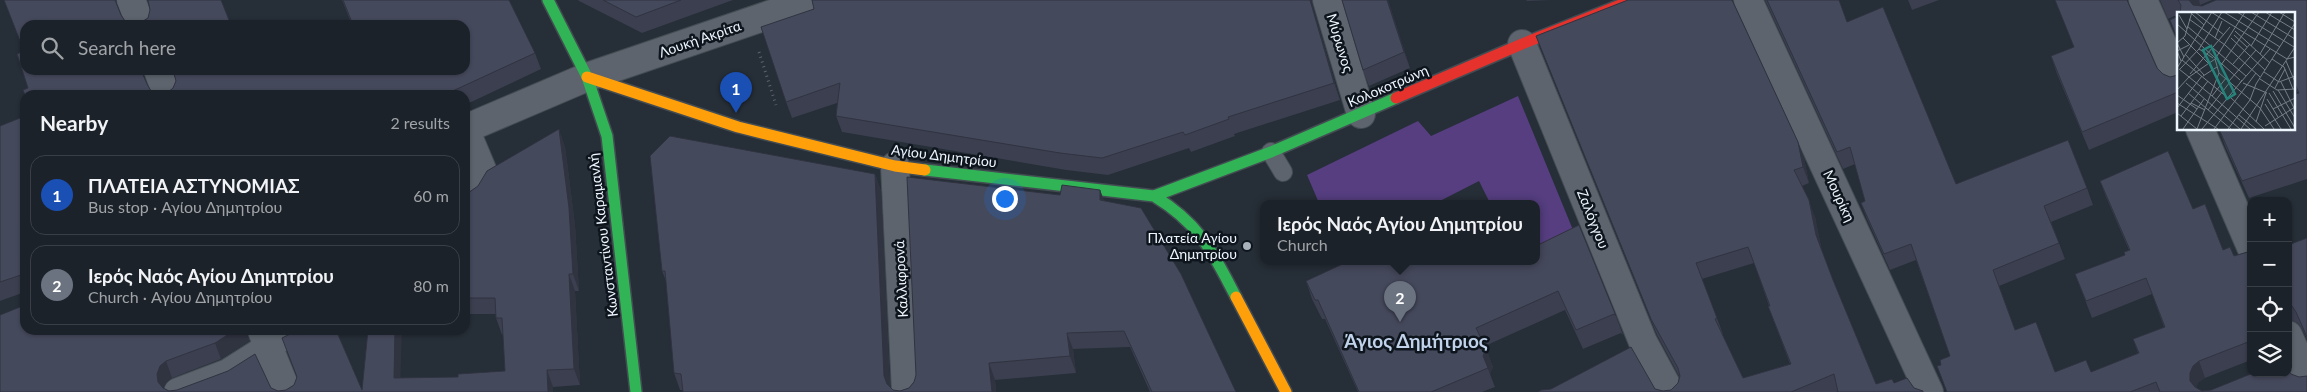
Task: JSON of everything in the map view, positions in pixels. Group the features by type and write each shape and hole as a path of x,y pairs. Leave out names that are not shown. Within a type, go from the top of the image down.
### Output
{"main road":[{"path":"548,0 587,77"},
{"name":"Κολοκοτρώνη","path":"1154,196 1271,152 1522,44 1633,0"},
{"name":"Αγίου Δημητρίου","path":"587,77 785,140 895,166 1154,196 1177,210 1194,224 1208,244 1286,392"},
{"name":"Κωνσταντίνου Καραμανλή","path":"587,77 607,136 636,392"}],"street":[{"path":"131,0 139,20"},
{"name":"Λουκή Ακρίτα","path":"470,127 587,77 813,0"},
{"name":"Μύρωνος","path":"1327,0 1361,114"},
{"name":"Μουρίκη","path":"1748,0 1929,392"},
{"path":"2143,0 2165,32 2177,75"},
{"name":"Ζαλόγγου","path":"1522,44 1643,342 1670,392"},
{"path":"160,75 165,90"},
{"path":"2200,130 2248,242"},
{"path":"470,141 483,172 474,190 470,193"},
{"name":"Καλλιφρονά","path":"895,166 906,392"},
{"path":"178,392 228,373 258,354 265,338"},
{"path":"265,338 287,392"},
{"path":"1617,356 1643,342"}],"lane":[{"path":"1271,152 1283,172"}],"path":[{"path":"750,22 779,114 785,140"}],"shaded area":[{"path":"1518,96 1580,247 1540,260 1540,200 1488,200 1479,181 1442,200 1318,200 1307,175 1418,121 1431,136"}],"building":[{"path":"4,0 115,0 124,20 20,20 20,41"},
{"path":"148,0 221,0 229,20 145,20 148,18 150,10"},
{"path":"343,0 509,0 535,53 455,90 171,90 176,81 174,75 470,75 470,20 351,20"},
{"path":"603,0 681,0 636,17"},
{"path":"812,0 1310,0 1334,83 1228,117 1229,119 1185,135 1183,132 1102,158 1060,153 836,116 840,83 786,102 761,27 814,9"},
{"path":"1342,0 1387,0 1404,52 1363,70"},
{"path":"1628,0 1732,0 1798,142 1803,167 1794,170 1809,200 1816,235 1876,384 1892,379 1894,383 1907,378 1914,388 1923,392 1838,392 1834,374 1791,392 1538,392 1551,389 1631,347 1655,389 1671,390 1678,383 1680,376 1678,368 1651,319 1536,36","holes":["1748,247 1770,306 1768,306 1791,364 1743,378 1715,319 1717,318 1696,263"]},
{"path":"1767,0 1839,0 1847,22 1883,7 1956,184 2068,140 2087,188 2044,206 2059,243 1993,270 2015,330 2036,322 2055,372 2086,360 2091,372 2139,353 2133,339 2165,327 2146,278 2086,301 2075,274 2125,255 2124,252 2130,250 2100,181 2168,151 2193,209 2205,204 2223,250 2230,247 2234,256 2247,252 2247,342 2199,361 2193,366 2190,373 2190,381 2202,391 2211,390 2247,375 2247,377 2292,377 2292,374 2299,377 2307,376 2307,392 2160,392 2156,382 2130,392 1947,392 1937,366 1941,365 1940,360 1950,356 1911,244 1884,254 1861,203 1865,201 1850,147 1837,152"},
{"path":"2055,0 2127,0 2157,68 2163,74 2170,77 2177,75 2177,92 2082,132 2051,56 2074,47"},
{"path":"2178,0 2189,0 2193,5 2202,6 2216,0 2307,0 2307,159 2242,181 2219,130 2294,130 2294,95 2299,93 2294,82 2294,12 2180,12 2181,5"},
{"path":"2177,16 2177,38 2170,20"},
{"path":"20,53 20,63 17,54"},
{"path":"24,75 143,75 150,90 23,90 28,88"},
{"path":"20,118 20,275 0,282 0,126"},
{"path":"559,129 569,208 573,274 569,274 574,369 547,370 548,392 0,392 0,315 20,307 20,335 227,335 215,343 166,361 160,366 157,374 158,382 169,391 177,390 228,371 255,354 271,388 278,391 286,390 294,385 297,377 282,338 288,335 338,335 362,390 368,335 395,335 394,378 458,377 458,374 505,371 502,318 496,318 495,298 470,298 470,192 478,186 487,171"},
{"path":"670,136 875,174 884,376 887,384 893,390 900,391 909,388 914,382 916,375 907,177 1060,195 1062,185 1100,190 1100,200 1141,208 1181,274 1236,392 1152,392 1124,331 1067,333 1070,356 989,363 992,392 683,392 681,374 674,373 665,271 662,271 650,156"},
{"path":"1579,225 1616,316 1614,314 1576,330 1558,291 1476,328 1486,348 1483,356 1488,368 1431,392 1359,392 1318,300 1315,300 1306,281 1340,265 1540,265 1540,244"},
{"path":"2307,238 2307,337 2292,306 2292,244"}],"traffic: fast":[{"path":"548,0 587,77 607,136 636,392"},
{"path":"1154,196 1271,152 1396,98"},
{"path":"925,170 1154,196 1170,206 1194,228 1212,252 1236,297"}],"traffic: slow":[{"path":"587,77 738,127 895,166 925,170"},
{"path":"1236,297 1286,392"}],"traffic: jam":[{"path":"1396,98 1522,44 1633,0"}],"place":[{"name":"ΠΛΑΤΕΙΑ ΑΣΤΥΝΟΜΙΑΣ","path":"736,113"},
{"name":"Πλατεία Αγίου Δημητρίου","path":"1247,246"},
{"name":"Ιερός Ναός Αγίου Δημητρίου","path":"1400,322"}],"district":[{"name":"Άγιος Δημήτριος","path":"1416,341"}]}
